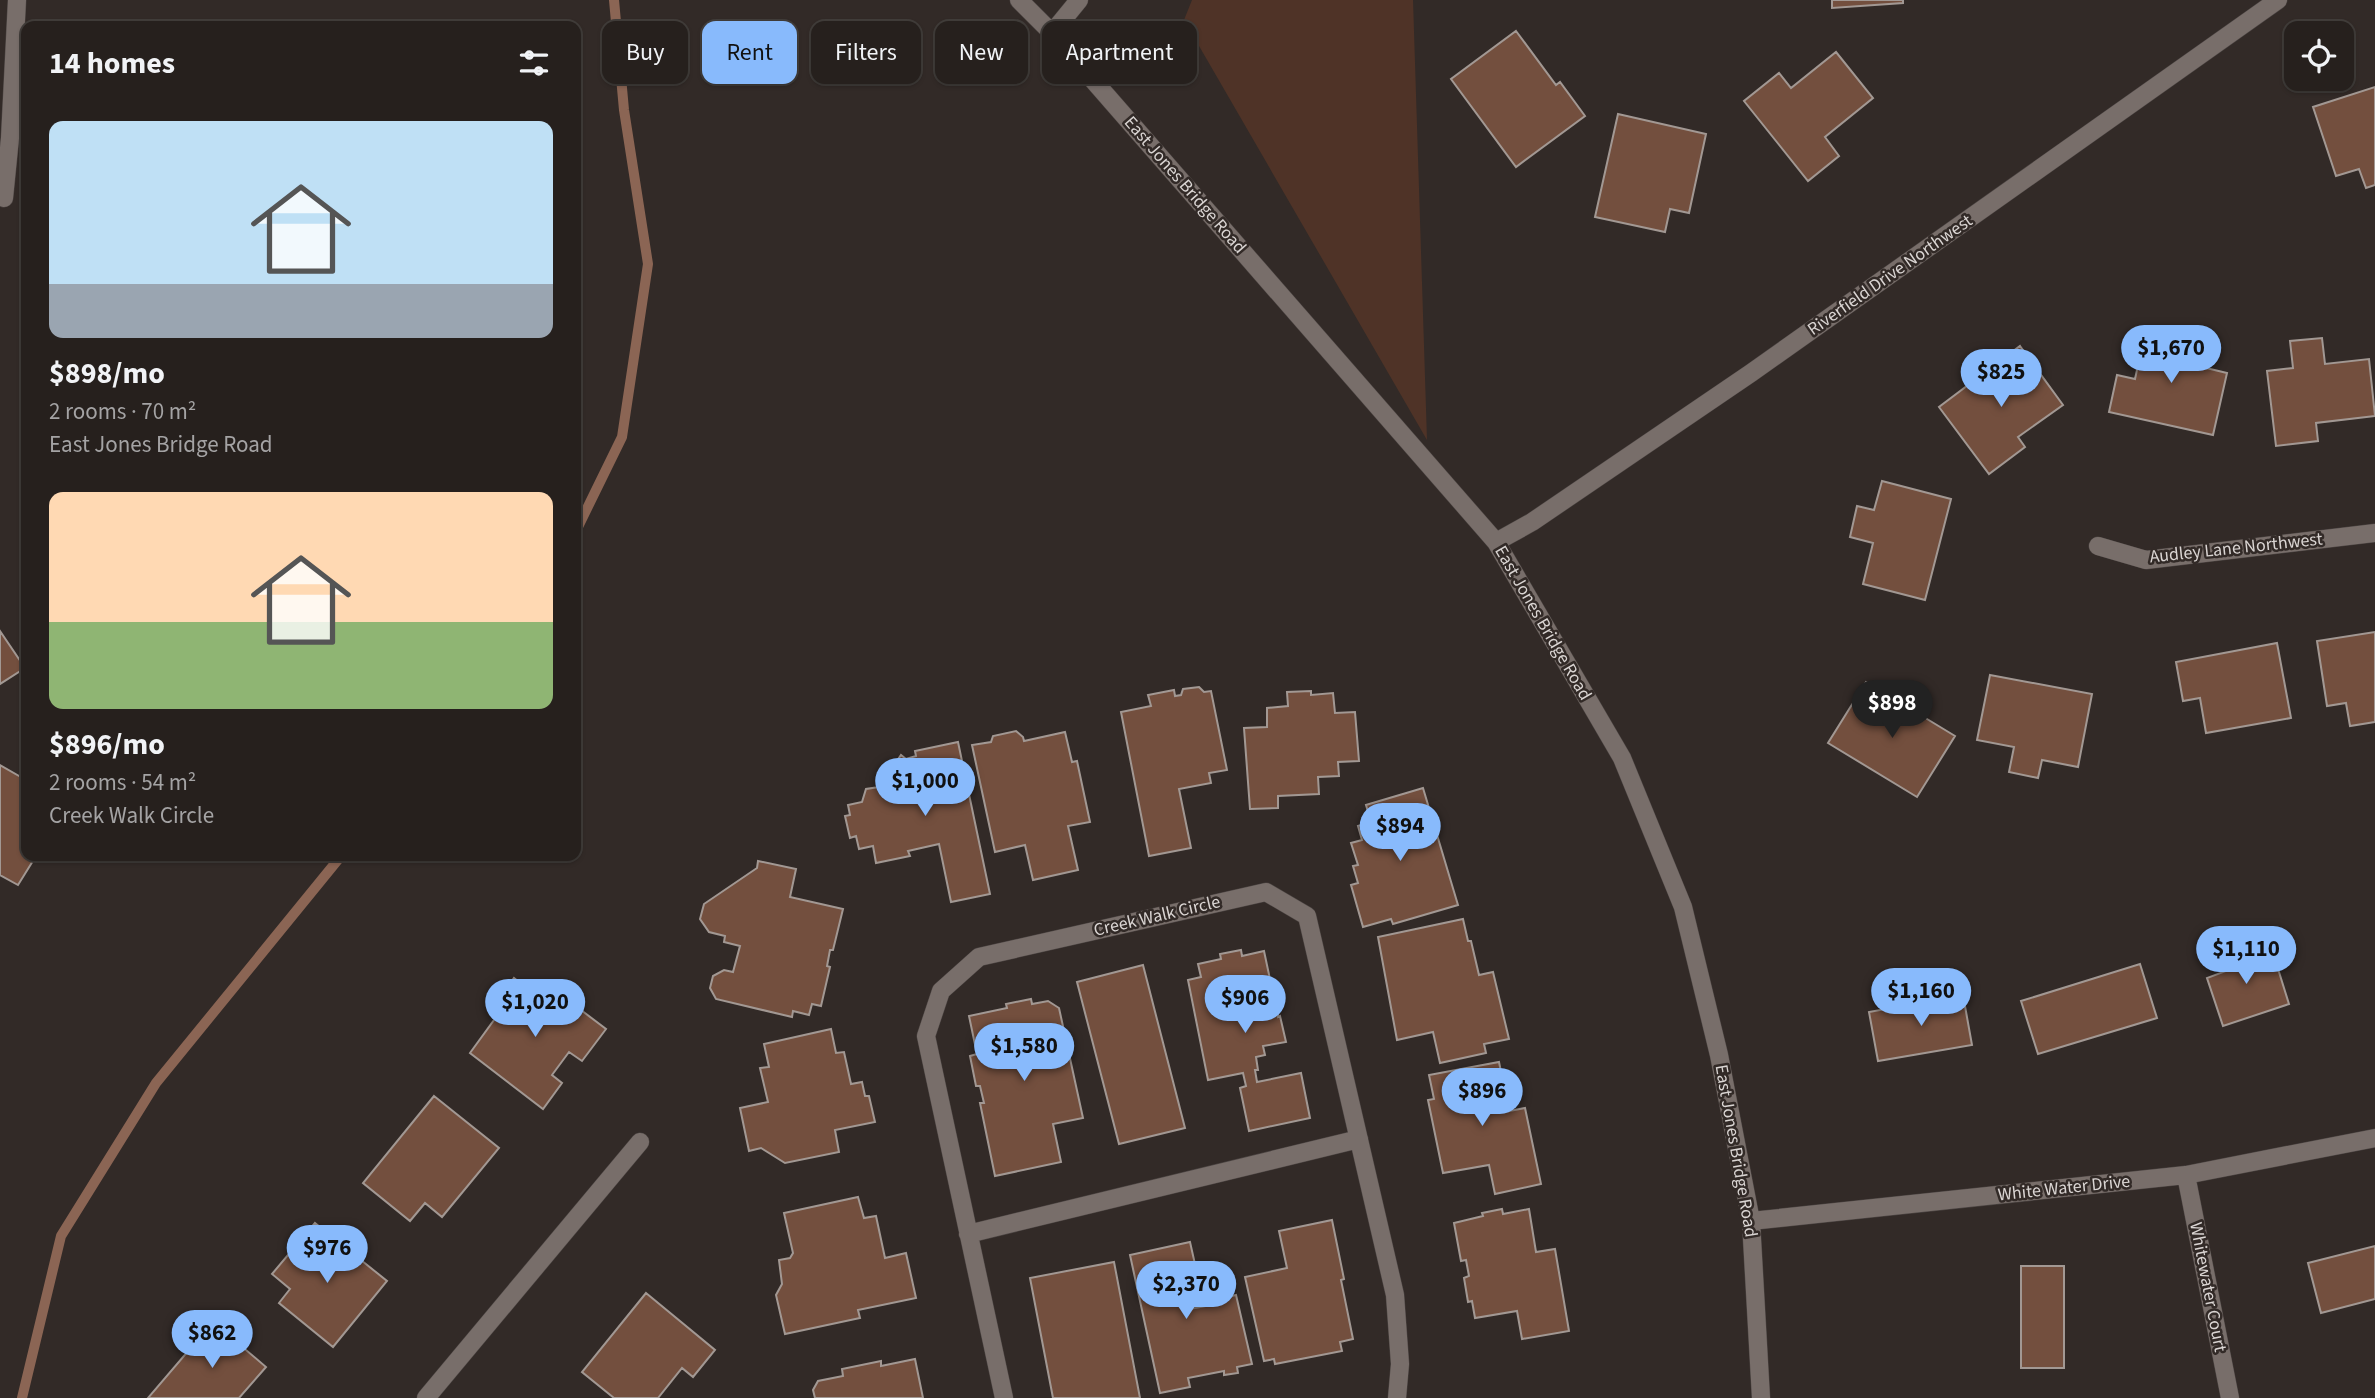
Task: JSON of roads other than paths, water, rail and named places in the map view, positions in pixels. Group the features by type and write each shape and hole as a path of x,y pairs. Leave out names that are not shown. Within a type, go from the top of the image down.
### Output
{"street":[{"path":"4,198 17,0"},
{"name":"East Jones Bridge Road","path":"1019,0 1042,23"},
{"path":"1062,21 1079,0"},
{"name":"Riverfield Drive Northwest","path":"1496,542 1532,522 1751,373 2278,0"},
{"name":"East Jones Bridge Road","path":"1096,84 1496,542 1622,758 1683,907 1719,1055 1751,1221 1761,1398"},
{"name":"Audley Lane Northwest","path":"2098,546 2146,560 2375,533"},
{"name":"Creek Walk Circle","path":"1004,1398 926,1036 941,990 979,957 1266,892 1307,916 1395,1295 1399,1364 1397,1398"},
{"name":"White Water Drive","path":"1751,1221 2186,1175 2375,1138"},
{"path":"968,1234 1359,1139"},
{"path":"426,1398 640,1142"},
{"name":"Whitewater Court","path":"2186,1175 2230,1398"}],"waterway":[{"path":"581,521 622,437 648,264 624,110 614,0"},
{"path":"22,1398 61,1236 156,1083 337,861"}]}
